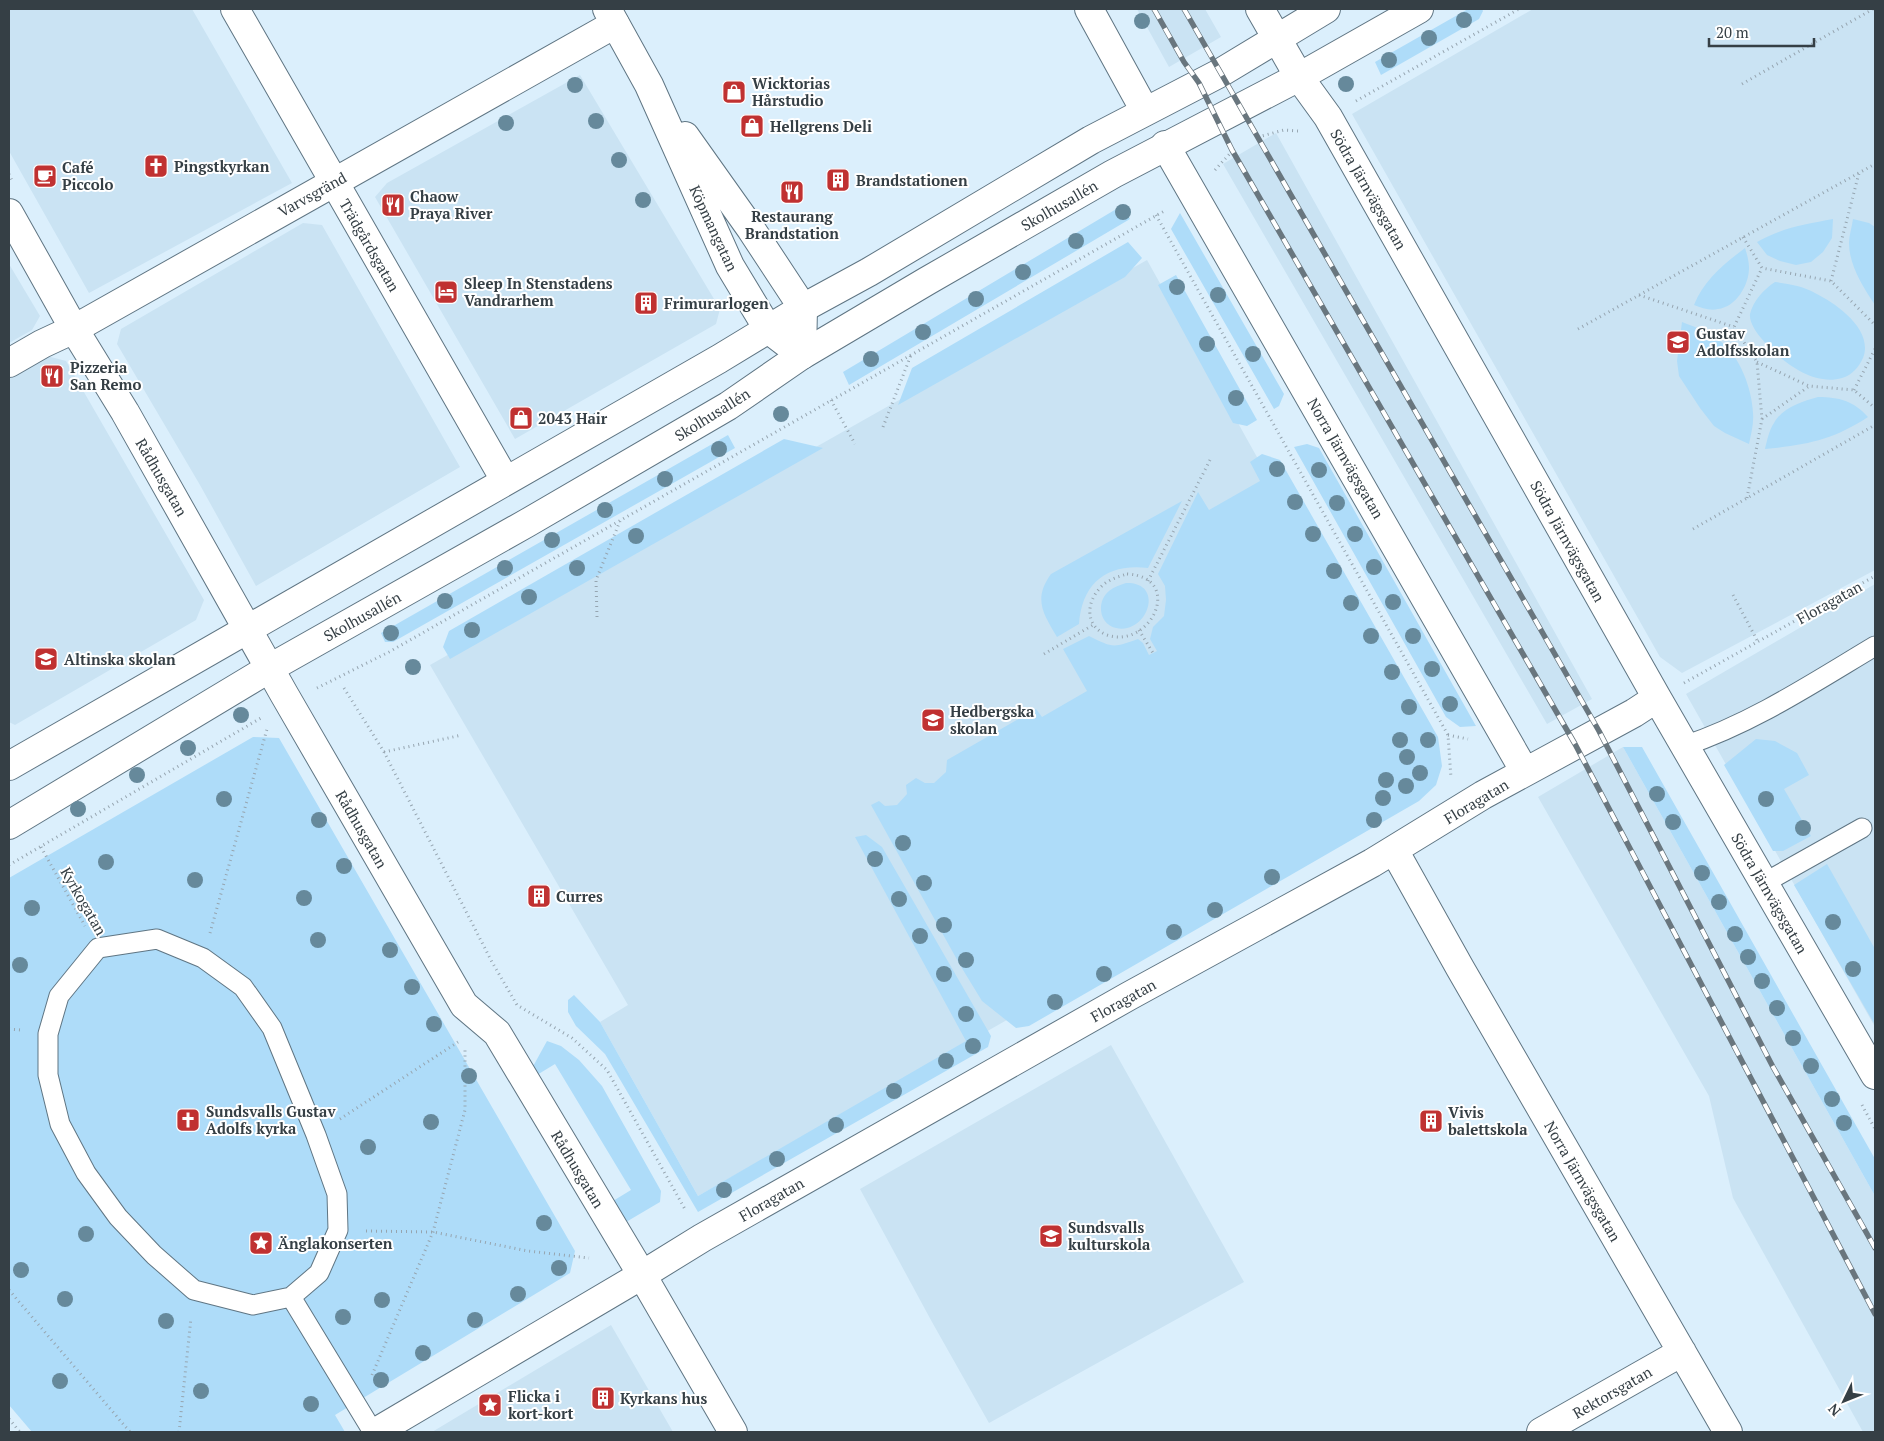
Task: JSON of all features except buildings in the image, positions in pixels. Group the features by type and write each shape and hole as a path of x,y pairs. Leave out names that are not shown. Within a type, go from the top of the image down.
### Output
{"street":[{"name":"Trädgårdsgatan","path":"234,9 505,480"},
{"path":"1089,9 1145,111"},
{"name":"Södra Järnvägsgatan","path":"1260,9 1299,77 1328,117 1684,746 1875,1075"},
{"path":"9,766 719,359 1091,140 1220,72 1326,9"},
{"name":"Skolhusallén","path":"9,825 270,668 519,528 728,406 802,355 1104,178 1299,77 1419,9"},
{"name":"Varvsgränd","path":"9,363 42,344 74,329 334,182 611,16"},
{"name":"Köpmangatan","path":"611,16 649,84 730,266 768,329 802,355"},
{"name":"Köpmangatan","path":"649,84 751,229 803,308"},
{"name":"Norra Järnvägsgatan","path":"1166,145 1525,772"},
{"name":"Rådhusgatan","path":"9,213 464,1004 497,1033 642,1275 733,1432"},
{"path":"802,355 803,308"},
{"name":"Floragatan","path":"375,1432 702,1238 1120,1001 1394,850 1525,772 1634,713 1657,698"},
{"name":"Norra Järnvägsgatan","path":"1394,850 1728,1432"},
{"name":"Rektorsgatan","path":"1542,1432 1682,1352"}],"lane":[{"path":"1684,746 1712,736 1758,715 1875,646"},
{"path":"1764,882 1862,828"},
{"path":"157,939 203,958 243,987 272,1028 316,1135 337,1194 338,1230 319,1273 291,1297 253,1305 194,1290 154,1255 118,1217 86,1173 60,1124 48,1075 48,1034 59,996 98,948 157,939"},
{"path":"291,1297 358,1408 375,1432"}],"path":[{"path":"1258,137 1284,130 1304,131 1519,9"},
{"path":"1742,84 1872,9"},
{"path":"9,865 289,702 389,652 1194,193 1232,150 1241,146"},
{"path":"1578,329 1875,164"},
{"path":"1831,281 1859,173"},
{"path":"1156,215 1448,735 1451,777 1446,783"},
{"path":"1743,237 1762,268 1831,281 1875,325"},
{"path":"1734,327 1762,268"},
{"path":"1639,295 1734,327 1757,362 1762,419 1748,498"},
{"path":"1854,390 1875,348"},
{"path":"883,427 912,354"},
{"path":"1757,362 1809,386 1854,390 1875,408"},
{"path":"1762,419 1809,386"},
{"path":"831,400 855,444"},
{"path":"1693,529 1875,425"},
{"path":"1148,581 1210,460"},
{"path":"597,617 596,580 620,520"},
{"path":"1127,574 1138,575 1148,581 1158,596 1158,606 1154,616 1139,630 1129,635 1118,638 1100,632 1093,625 1089,617 1091,602 1099,588 1108,581 1127,574"},
{"name":"Floragatan","path":"1657,698 1875,576"},
{"path":"1733,595 1758,642"},
{"path":"1044,654 1093,625"},
{"path":"1139,630 1154,653"},
{"path":"344,688 384,752 492,962 517,1005 572,1038 607,1070 702,1238"},
{"path":"384,752 462,735"},
{"path":"203,958 265,736"},
{"name":"Kyrkogatan","path":"40,847 98,948"},
{"path":"316,1135 465,1038"},
{"path":"358,1408 433,1232 465,1110 465,1047"},
{"path":"338,1230 433,1232 528,1251 589,1258"},
{"path":"9,1290 130,1432"},
{"path":"180,1432 194,1290"},
{"path":"9,1419 20,1432"}],"shaded area":[{"path":"9,9 192,9 292,183 89,293 9,151"},
{"path":"1137,9 1205,9 1221,37 1169,67"},
{"path":"1468,9 1482,9 1483,11 1479,19 1381,75 1375,62"},
{"name":"Gustav Adolfsskolan","path":"1533,9 1875,9 1875,570 1682,673 1660,657 1352,114"},
{"path":"580,75 720,309 716,324 515,439 375,197 387,183"},
{"path":"1276,133 1592,699 1547,724 1223,164"},
{"path":"1123,205 1130,219 849,385 843,372"},
{"path":"1180,213 1284,394 1279,406 1274,409 1171,229"},
{"path":"1833,219 1832,238 1823,252 1811,262 1796,265 1780,261 1767,255 1757,242 1784,230"},
{"path":"1853,219 1869,223 1875,227 1875,305 1854,268 1851,259 1849,237"},
{"path":"303,223 322,225 460,467 256,586 200,485 117,344 121,329"},
{"path":"1128,242 1142,258 1125,277 898,405 912,368"},
{"path":"1745,248 1749,263 1747,281 1736,300 1715,310 1694,305 1709,280 1722,266"},
{"name":"Hedbergska skolan","path":"1147,260 1435,776 698,1196 600,1022 628,1005 430,665"},
{"path":"9,264 40,316 32,330 9,343"},
{"path":"1176,275 1257,420 1247,426 1233,423 1158,285"},
{"path":"1775,282 1810,291 1833,304 1851,319 1863,338 1865,348 1863,358 1852,373 1846,377 1831,380 1808,375 1786,362 1761,338 1752,324 1750,314 1760,296"},
{"path":"1682,322 1716,338 1727,347 1739,364 1744,374 1752,404 1753,421 1749,444 1714,426 1679,376 1677,361"},
{"path":"47,356 66,361 204,600 196,620 15,725 9,722 9,379"},
{"path":"1818,397 1846,401 1857,407 1868,417 1843,431 1819,440 1793,446 1765,449 1771,429 1782,413 1800,403"},
{"path":"728,435 735,448 393,642 385,642 381,633"},
{"path":"784,439 823,448 450,659 443,647 449,631"},
{"path":"1307,444 1319,448 1476,726 1460,727 1446,717 1294,447"},
{"path":"1262,454 1280,460 1438,737 1442,766 1436,785 1419,801 1029,1026 1016,1028 982,1001 871,805 879,801 885,806 897,805 907,794 906,785 916,778 925,783 934,783 946,772 947,760 1036,709 1042,717 1087,691 1063,649 1089,636 1108,645 1123,644 1138,639 1143,643 1149,655 1157,651 1150,639 1153,627 1164,616 1166,600 1165,586 1158,574 1198,492 1209,510 1260,481 1250,462"},
{"path":"1182,501 1148,568 1133,567 1120,569 1099,579 1085,597 1079,624 1057,637 1044,613 1041,599 1042,591 1051,574"},
{"path":"1126,583 1138,585 1146,591 1149,599 1148,608 1136,624 1127,628 1116,628 1110,626 1103,617 1101,612 1102,601 1109,591"},
{"path":"1875,584 1875,1027 1686,694"},
{"path":"253,737 279,738 575,1251 570,1273 335,1415 345,1432 32,1432 9,1405 9,878"},
{"path":"1756,739 1775,741 1797,753 1809,775 1784,789 1811,836 1783,851 1773,851 1724,765"},
{"path":"1623,747 1875,1196 1875,1432 1863,1432 1733,1198 1709,1096 1538,797"},
{"path":"1623,747 1642,747 1875,1159 1875,1196"},
{"path":"866,835 882,847 991,1036 988,1047 698,1212 605,1054 576,1026 568,1012 568,1000 574,995 600,1022 698,1196 966,1041 855,837"},
{"path":"1827,864 1875,949 1875,1025 1794,885"},
{"path":"547,1041 561,1046 579,1060 602,1086 661,1191 660,1202 621,1225 608,1204 631,1190 555,1064 532,1078 531,1070"},
{"name":"Sundsvalls kulturskola","path":"1111,1045 1244,1282 989,1423 860,1189"},
{"path":"611,1325 673,1432 432,1432"}],"railway":[{"path":"1154,9 1184,62 1199,83 1232,150 1575,744 1875,1314"},
{"path":"1184,9 1599,731 1773,1067 1875,1248"}],"place":[{"name":"Wicktorias Hårstudio","path":"734,92"},
{"name":"Hellgrens Deli","path":"752,126"},
{"name":"Pingstkyrkan","path":"156,166"},
{"name":"Café Piccolo","path":"45,176"},
{"name":"Brandstationen","path":"838,180"},
{"name":"Restaurang Brandstation","path":"792,192"},
{"name":"Chaow Praya River","path":"393,205"},
{"name":"Sleep In Stenstadens Vandrarhem","path":"446,292"},
{"name":"Frimurarlogen","path":"646,303"},
{"name":"Gustav Adolfsskolan","path":"1678,342"},
{"name":"Pizzeria San Remo","path":"52,376"},
{"name":"2043 Hair","path":"521,418"},
{"name":"Altinska skolan","path":"46,659"},
{"name":"Hedbergska skolan","path":"933,720"},
{"name":"Curres","path":"539,896"},
{"name":"Sundsvalls Gustav Adolfs kyrka","path":"188,1120"},
{"name":"Vivis balettskola","path":"1431,1121"},
{"name":"Sundsvalls kulturskola","path":"1051,1236"},
{"name":"Änglakonserten","path":"261,1243"},
{"name":"Kyrkans hus","path":"603,1398"},
{"name":"Flicka i kort-kort","path":"490,1405"}]}
